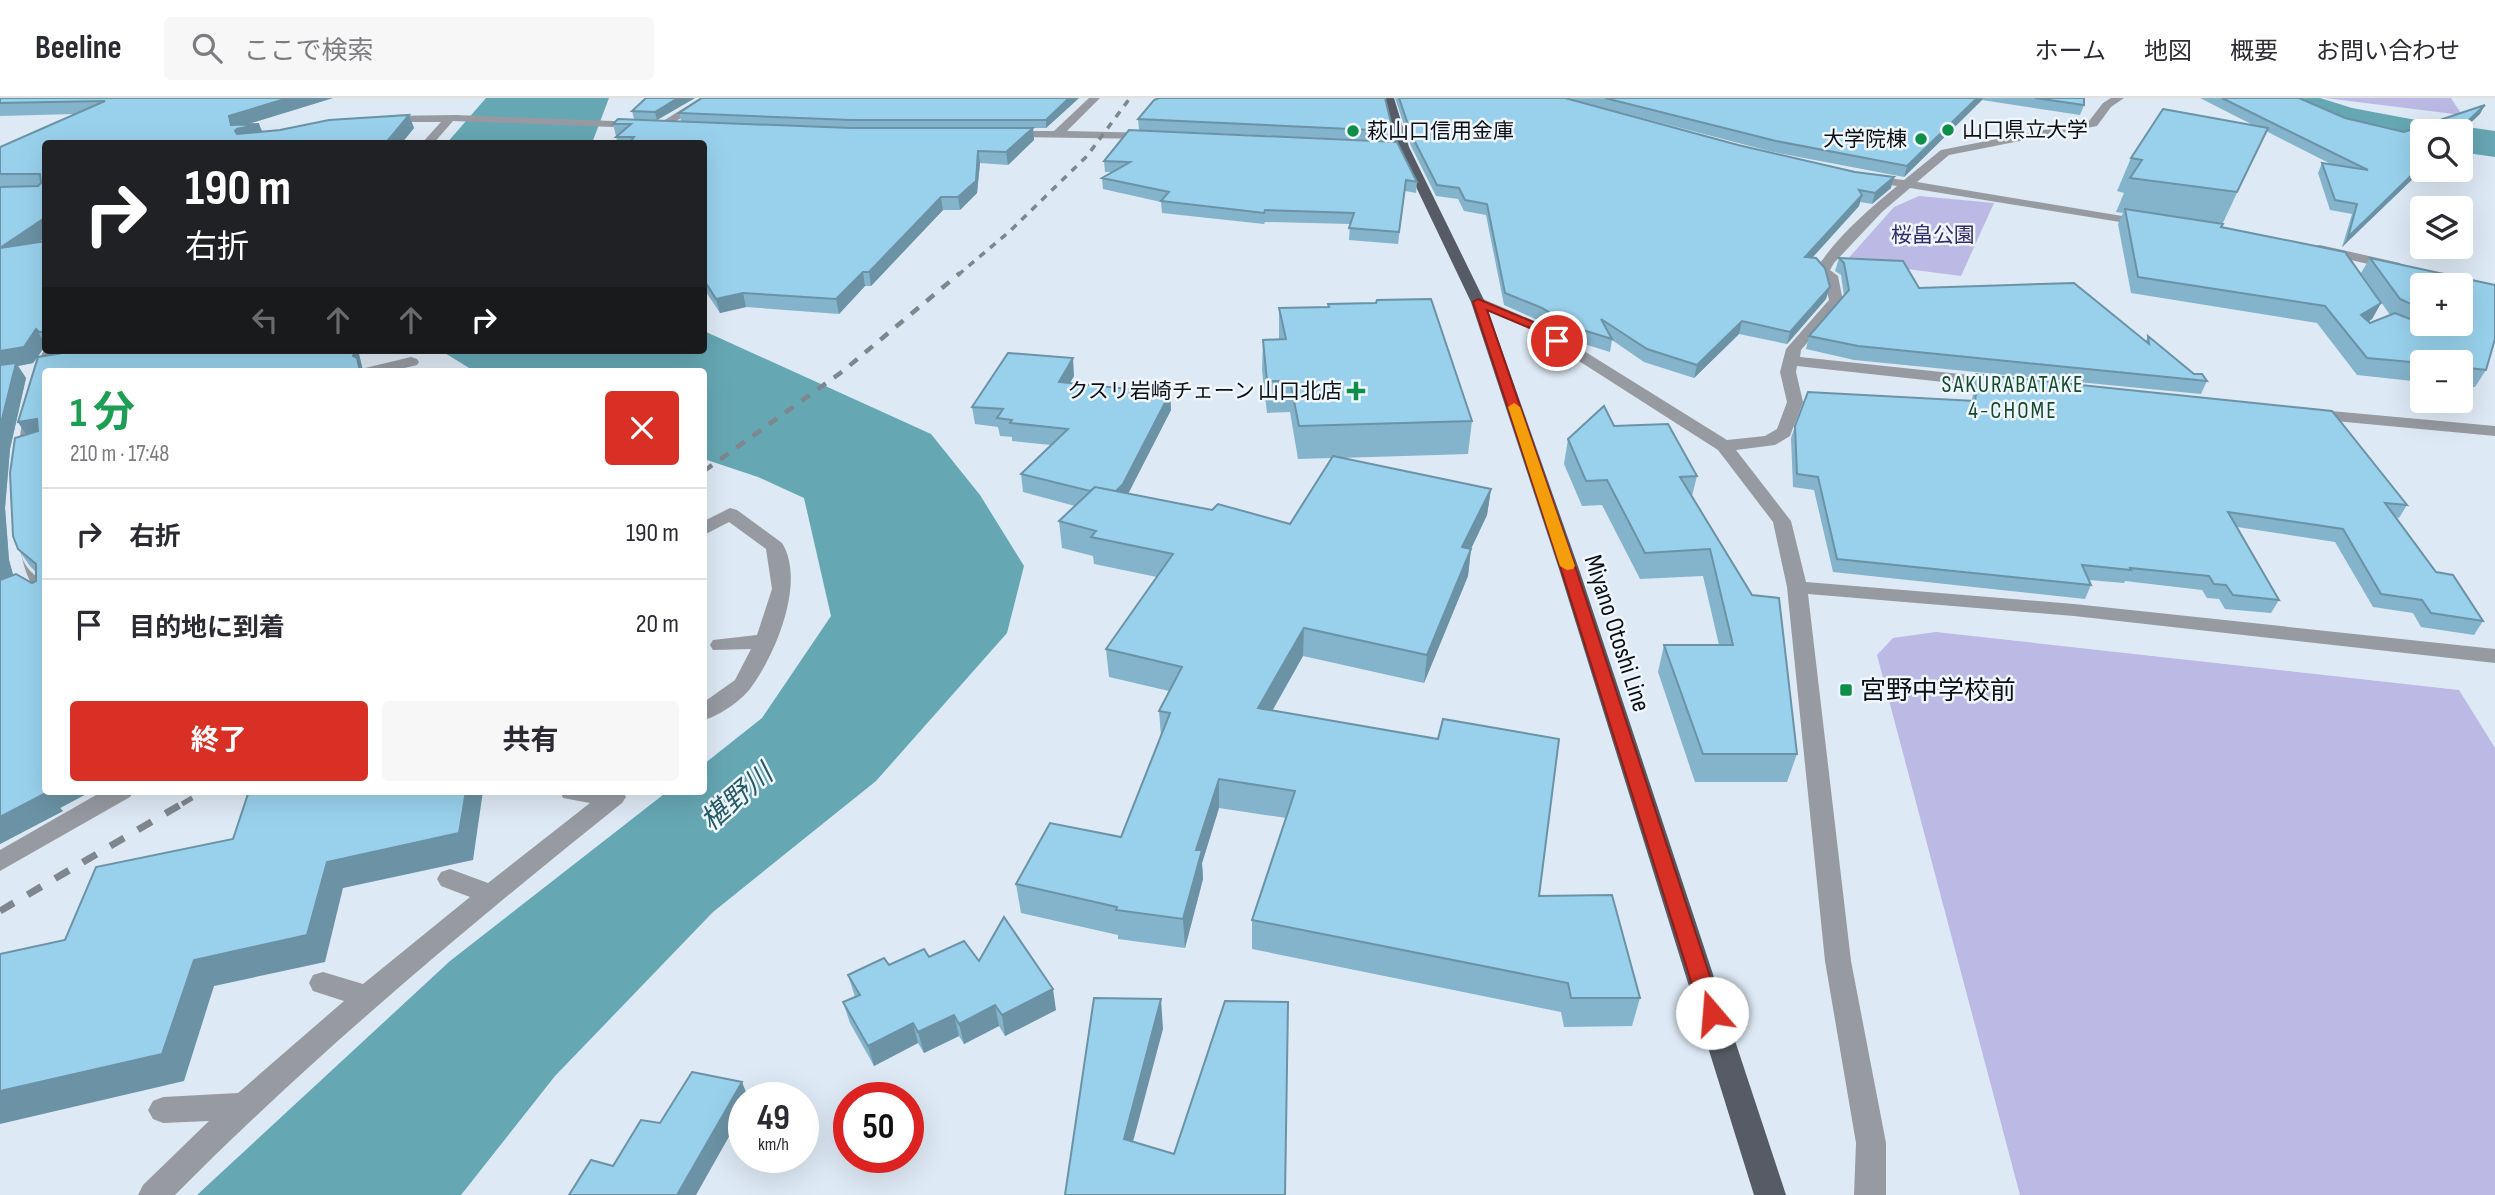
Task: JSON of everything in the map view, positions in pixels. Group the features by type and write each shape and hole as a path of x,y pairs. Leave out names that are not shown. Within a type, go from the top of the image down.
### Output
{"main road":[{"name":"Miyano Otoshi Line","path":"1388,98 1397,147 1478,302 1570,572 1770,1195"}],"street":[{"path":"661,126 708,98"},
{"path":"1057,135 1095,98"},
{"path":"1724,446 1769,441 1784,432 1796,402 1788,372 1794,349 1836,301 1831,276 1822,271 1828,261 1877,209 1945,152 2093,124 2107,105 2119,98"},
{"path":"430,140 453,118"},
{"path":"369,120 453,118 689,127"},
{"path":"989,134 1163,136"},
{"path":"1853,176 2154,225"},
{"path":"2309,246 2411,270"},
{"path":"2337,253 2353,275"},
{"path":"1478,302 1534,326 1724,446 1782,521 1797,587 1838,961 1871,1143 1870,1195"},
{"path":"37,587 13,561 8,506 13,450 33,369 47,354"},
{"path":"378,368 405,356 423,368"},
{"path":"1791,361 2010,384"},
{"path":"33,369 64,363"},
{"path":"2297,413 2495,430"},
{"path":"13,450 35,446"},
{"path":"707,527 730,514 775,547 782,589 766,641 743,684 707,711"},
{"path":"10,590 37,587"},
{"path":"1797,587 2074,610 2495,656"},
{"path":"720,646 766,641"},
{"path":"0,862 115,795"},
{"path":"154,1195 244,1106 367,997 616,795"},
{"path":"450,879 491,894"},
{"path":"323,983 367,997"},
{"path":"163,1110 244,1106"}],"green space":[{"path":"2325,98 2451,98 2462,115"},
{"name":"桜畠公園","path":"1919,196 1994,203 1961,276 1846,261 1894,207"},
{"path":"1936,632 2459,690 2495,748 2495,1195 2020,1195 1877,655 1893,638"}],"water":[{"path":"486,98 609,98 593,140 449,140"},
{"name":"椹野川","path":"707,332 931,434 980,495 1024,566 1007,633 876,781 713,912 555,1076 461,1195 197,1195 450,961 663,795 707,795 707,762 762,718 831,616 804,498 758,477 707,460 707,368 469,368 446,354 707,354"}],"building":[{"path":"0,98 288,98 229,116 231,125 259,124 237,129 237,134 280,130 329,120 409,115 388,140 42,140 42,220 0,248 0,187 38,186 41,183 40,174 0,174 0,147 105,101 0,103"},
{"path":"646,98 678,98 655,112 632,111"},
{"path":"702,98 1069,98 1046,120 851,120 679,113"},
{"path":"1385,98 1393,131 1138,119 1154,100"},
{"path":"1399,98 1565,98 1738,145 1855,172 1894,177 1875,193 1859,190 1862,195 1805,257 1816,258 1825,268 1830,287 1790,332 1742,321 1697,365 1647,349 1601,319 1612,339 1573,327 1542,308 1505,293 1487,204 1465,200 1459,188 1437,185 1412,136"},
{"path":"1605,98 1977,98 1907,166 1776,141"},
{"path":"2035,98 2084,98 2084,105"},
{"path":"2222,98 2299,98 2345,118 2404,132 2410,130 2410,177 2348,237 2357,204 2335,200 2322,163 2368,170"},
{"path":"2485,105 2470,119 2443,119"},
{"path":"2163,109 2268,128 2237,192 2130,178 2142,160 2131,158"},
{"path":"618,119 851,128 1033,128 1006,152 978,151 976,181 958,197 941,197 869,272 863,272 836,299 743,293 716,299 707,285 707,140 632,140 634,137 616,137 631,124 613,124"},
{"path":"1129,130 1397,142 1417,182 1406,180 1399,232 1349,228 1354,213 1265,210 1264,213 1161,201 1169,192 1102,178 1130,162 1104,161"},
{"path":"2125,209 2223,224 2221,227 2345,252 2381,303 2361,315 2370,323 2395,313 2410,319 2410,336 2473,336 2473,280 2495,285 2495,339 2486,370 2473,368 2473,350 2410,350 2410,362 2367,358 2325,306 2138,277"},
{"path":"42,242 42,332 36,329 24,347 0,351 0,248"},
{"path":"1839,258 1903,261 1919,288 2074,283 2149,344 2148,336 2194,374 2202,374 2207,381 1858,346 1809,336 1849,290 1844,263"},
{"path":"2370,258 2439,273 2410,273 2410,304 2400,299"},
{"name":"クスリ岩崎チェーン 山口北店","path":"1431,299 1472,421 1299,426 1290,381 1267,381 1263,340 1286,339 1279,308 1329,307 1328,304 1376,303 1377,300"},
{"path":"1008,353 1073,358 1059,382 1170,393 1123,484 1116,491 1095,487 1090,491 1021,474 1068,429 1010,423 1012,420 997,418 1003,409 972,407"},
{"path":"56,354 354,354 359,368 42,368 42,795 0,817 0,580 16,574 32,583 36,581 36,564 18,549 13,536 10,473 15,438 38,431 37,419 18,422 38,357"},
{"path":"16,363 0,427 0,365"},
{"path":"1975,374 2332,411 2407,505 2385,503 2436,572 2453,575 2483,621 2431,613 2422,600 2381,594 2343,529 2228,512 2279,600 2233,595 2226,585 2214,584 2209,576 2130,568 2131,570 2082,565 2091,585 1837,559 1818,477 1797,474 1795,426 1808,392 1975,401 1979,375"},
{"path":"1604,406 1614,426 1668,424 1697,476 1680,477 1752,595 1779,598 1797,754 1703,754 1664,645 1733,645 1710,549 1645,553 1607,480 1586,481 1568,439"},
{"path":"1333,456 1491,489 1462,547 1471,549 1427,655 1304,628 1258,708 1438,739 1443,719 1559,739 1539,896 1612,895 1640,998 1571,998 1568,983 1252,920 1295,791 1219,779 1196,850 1202,850 1183,919 1116,910 1117,907 1016,884 1050,823 1121,837 1170,713 1159,711 1182,667 1106,649 1173,554 1091,537 1096,531 1059,521 1095,487 1212,510 1218,504 1290,524"},
{"path":"248,795 465,795 459,833 327,862 307,935 194,960 162,1054 0,1091 0,954 65,940 96,867 233,839"},
{"path":"1004,917 1053,989 1002,1015 995,1005 959,1024 954,1015 918,1032 913,1023 868,1046 843,1002 860,995 848,975 884,958 889,965 924,949 929,957 964,941 979,961"},
{"path":"1094,998 1161,999 1124,1139 1174,1154 1225,1001 1288,1002 1285,1195 1065,1195"},
{"path":"692,1072 742,1082 728,1082 728,1106 677,1195 569,1195 591,1160 613,1166 641,1120 660,1123"}],"waterway":[{"path":"2285,98 2335,116 2410,131"},
{"path":"2473,141 2495,144"}],"railway":[{"path":"958,275 1010,231 1087,156 1130,98"},
{"path":"707,469 843,371 960,273"},
{"path":"182,804 197,795"},
{"path":"0,911 185,802"}],"slow traffic":[{"path":"1514,407 1567,566"}],"place":[{"name":"山口県立大学","path":"1948,130"},
{"name":"萩山口信用金庫","path":"1353,131"},
{"name":"大学院棟","path":"1921,139"},
{"name":"クスリ岩崎チェーン 山口北店","path":"1356,391"},
{"name":"宮野中学校前","path":"1846,690"}],"district":[{"name":"SAKURABATAKE 4-CHOME","path":"2013,397"}],"route":[{"path":"1557,341 1534,326 1478,302 1570,572 1712,1013"}]}
